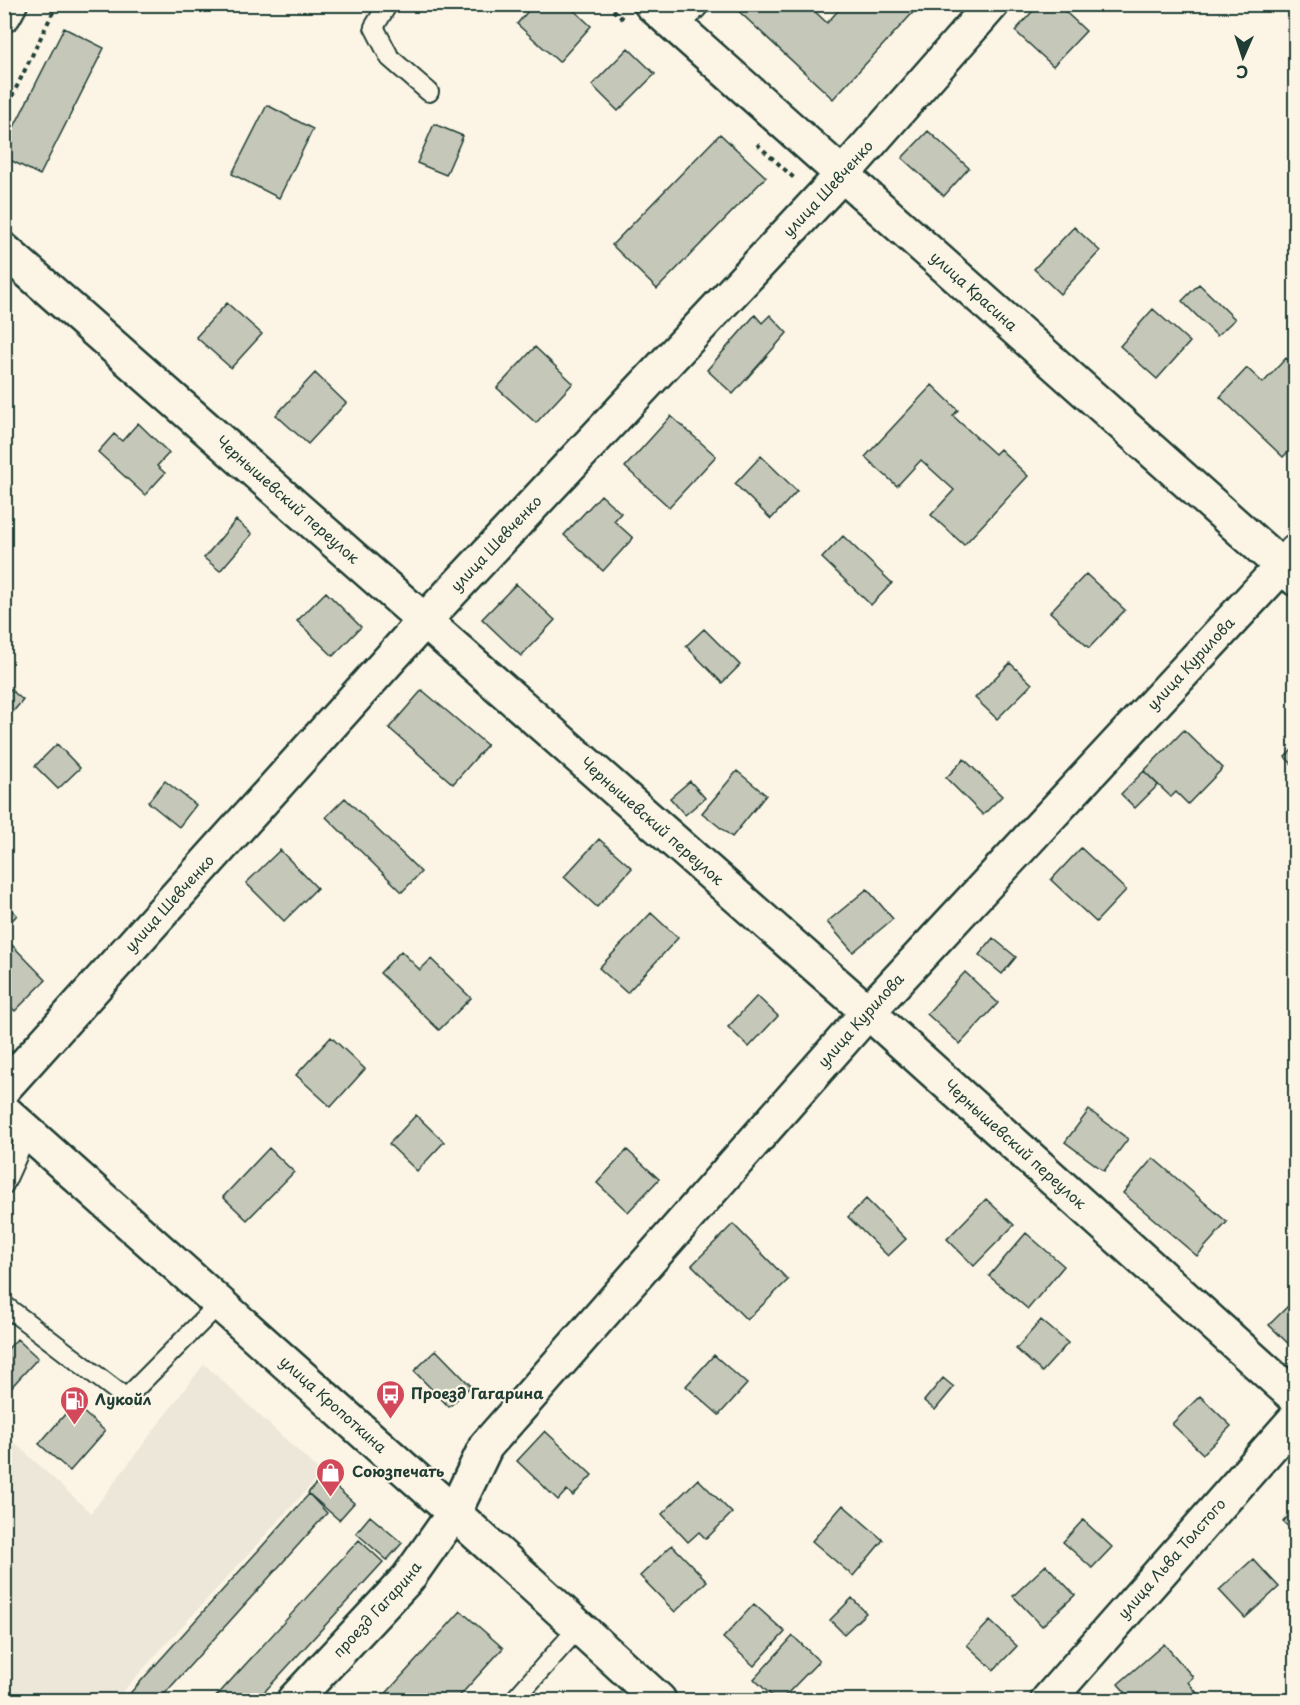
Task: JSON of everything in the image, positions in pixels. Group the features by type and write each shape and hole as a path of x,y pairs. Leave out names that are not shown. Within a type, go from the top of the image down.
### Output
{"street":[{"path":"4,15 10,4"},
{"name":"улица Красина","path":"651,4 1291,565"},
{"name":"улица Шевченко","path":"4,1088 424,621 843,174 991,5"},
{"name":"Чернышевский переулок","path":"4,250 868,1012 1296,1398"},
{"name":"улица Курилова","path":"454,1513 486,1446 868,1012 1291,565"},
{"name":"улица Кропоткина","path":"4,1111 454,1513 659,1701"},
{"name":"улица Льва Толстого","path":"1048,1701 1296,1418"},
{"name":"проезд Гагарина","path":"294,1701 408,1578 454,1513"}],"lane":[{"path":"388,4 374,27 390,58 429,92"},
{"path":"678,29 701,4"},
{"path":"4,1185 28,1132"},
{"path":"4,1305 126,1398 219,1304"},
{"path":"514,1701 579,1627"}],"path":[{"path":"4,113 57,4"}],"shaded area":[{"path":"204,1364 322,1473 115,1700 5,1700 5,1434 91,1513"}],"building":[{"path":"534,4 567,4 591,26 559,62 517,24"},
{"path":"731,4 807,4 827,23 844,4 921,4 833,99"},
{"path":"1039,4 1057,4 1086,31 1053,66 1015,31"},
{"path":"64,28 104,48 40,175 4,157 4,147"},
{"path":"628,48 655,74 618,111 592,85"},
{"path":"267,105 313,129 279,198 232,174"},
{"path":"434,124 463,136 446,175 417,163"},
{"path":"928,131 969,168 944,196 902,158"},
{"path":"720,134 766,177 657,289 612,245"},
{"path":"1074,227 1100,251 1060,294 1034,269"},
{"path":"1199,284 1235,319 1217,336 1182,301"},
{"path":"227,303 262,334 231,368 196,337"},
{"path":"1153,309 1190,342 1157,379 1120,346"},
{"path":"755,315 762,323 770,315 787,333 733,394 707,370"},
{"path":"535,347 573,383 536,423 497,388"},
{"path":"1286,358 1296,367 1296,444 1283,457 1220,397 1247,368 1263,383"},
{"path":"315,373 346,403 308,444 276,415"},
{"path":"932,385 958,410 953,416 995,454 1000,449 1028,476 964,545 931,515 954,490 921,460 897,486 865,457"},
{"path":"671,416 716,456 669,507 625,467"},
{"path":"138,423 169,453 157,466 165,473 145,495 98,452 114,434 122,441"},
{"path":"761,456 797,491 771,519 735,484"},
{"path":"601,495 621,513 614,521 633,538 603,571 564,535"},
{"path":"236,520 252,534 220,571 204,558"},
{"path":"843,536 892,583 871,605 822,558"},
{"path":"1086,574 1125,610 1089,648 1050,612"},
{"path":"516,584 555,620 521,656 482,619"},
{"path":"326,592 361,627 333,656 297,621"},
{"path":"704,629 740,665 722,683 686,646"},
{"path":"1010,663 1032,684 997,719 975,698"},
{"path":"4,684 23,700 4,722"},
{"path":"422,690 487,745 453,784 389,728"},
{"path":"1184,730 1223,768 1188,804 1176,792 1171,797 1144,771"},
{"path":"57,744 80,768 58,789 35,766"},
{"path":"1296,746 1296,768 1285,757"},
{"path":"964,759 1002,796 983,815 946,778"},
{"path":"737,771 766,795 732,837 702,813"},
{"path":"1144,771 1158,785 1135,808 1121,794"},
{"path":"165,781 196,805 179,827 148,802"},
{"path":"690,781 705,798 685,815 670,798"},
{"path":"345,798 421,872 402,892 326,817"},
{"path":"599,839 632,868 597,907 564,877"},
{"path":"1081,848 1126,890 1096,922 1051,880"},
{"path":"280,850 317,888 284,921 246,883"},
{"path":"867,889 893,919 853,952 827,922"},
{"path":"4,903 17,915 4,929"},
{"path":"651,913 678,938 627,993 599,968"},
{"path":"993,938 1016,957 1002,974 979,955"},
{"path":"12,945 46,980 15,1011 4,1001 4,953"},
{"path":"401,951 420,970 431,959 471,998 439,1030 380,973"},
{"path":"965,972 998,1003 960,1044 927,1014"},
{"path":"757,996 778,1016 749,1047 728,1027"},
{"path":"331,1037 365,1069 331,1107 296,1075"},
{"path":"1089,1110 1128,1139 1104,1171 1065,1142"},
{"path":"416,1115 444,1142 417,1171 389,1144"},
{"path":"269,1148 294,1172 247,1220 223,1197"},
{"path":"627,1150 659,1179 628,1212 597,1183"},
{"path":"1153,1158 1227,1222 1197,1256 1123,1193"},
{"path":"866,1199 906,1239 888,1256 848,1217"},
{"path":"986,1199 1014,1225 974,1266 947,1239"},
{"path":"733,1224 788,1280 747,1320 692,1265"},
{"path":"1026,1233 1064,1266 1028,1309 989,1276"},
{"path":"1296,1298 1296,1351 1269,1325"},
{"path":"1041,1320 1068,1343 1042,1372 1016,1349"},
{"path":"17,1339 38,1358 4,1395 4,1353"},
{"path":"436,1350 471,1386 449,1407 414,1371"},
{"path":"714,1355 747,1384 719,1415 686,1386"},
{"path":"943,1378 954,1387 935,1410 924,1401"},
{"path":"1200,1396 1231,1426 1203,1454 1172,1424"},
{"path":"74,1404 105,1431 70,1471 39,1444"},
{"path":"545,1431 592,1475 573,1496 567,1490 558,1500 517,1461"},
{"name":"Союзпечать","path":"323,1476 354,1503 339,1520 308,1493"},
{"path":"698,1479 732,1513 706,1539 699,1532 688,1542 662,1514"},
{"path":"309,1494 327,1513 159,1700 124,1700"},
{"path":"843,1505 883,1540 853,1576 812,1541"},
{"path":"1296,1507 1296,1533 1283,1522"},
{"path":"370,1516 402,1543 387,1560 356,1533"},
{"path":"1083,1520 1112,1547 1092,1568 1063,1542"},
{"path":"359,1540 383,1562 257,1700 213,1700"},
{"path":"672,1545 707,1581 675,1612 640,1576"},
{"path":"1253,1559 1279,1587 1245,1618 1219,1590"},
{"path":"1046,1565 1075,1595 1042,1626 1013,1596"},
{"path":"852,1598 866,1613 844,1634 830,1620"},
{"path":"754,1604 785,1632 754,1666 723,1638"},
{"path":"461,1611 503,1648 456,1700 380,1700"},
{"path":"990,1621 1017,1646 994,1670 967,1645"},
{"path":"793,1636 819,1661 781,1700 776,1700 754,1679"},
{"path":"1164,1644 1193,1677 1188,1682 1197,1693 1189,1700 1132,1700 1118,1684"}],"place":[{"name":"Проезд Гагарина","path":"390,1420"},
{"name":"Лукойл","path":"74,1426"},
{"name":"Союзпечать","path":"331,1498"}]}
